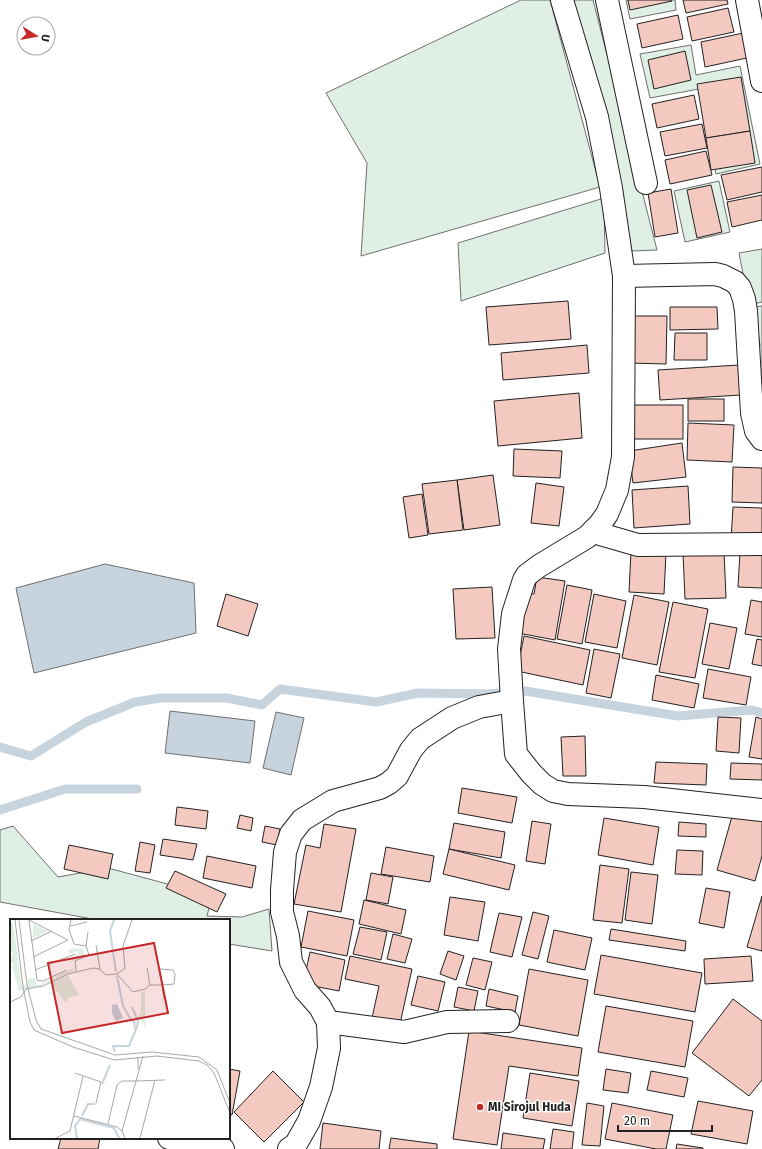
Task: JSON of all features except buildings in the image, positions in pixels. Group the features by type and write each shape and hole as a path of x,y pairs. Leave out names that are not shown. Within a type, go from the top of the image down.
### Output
{"street":[{"path":"562,0 597,117 611,188 624,276 623,457 617,490 607,514 593,532 539,566 527,575 521,586 513,614 509,649 516,754 531,773 542,784 553,791 568,794 644,797 762,810"},
{"path":"607,0 646,183"},
{"path":"747,0 762,81"},
{"path":"624,276 715,274 731,279 737,284 744,299 746,311 748,369 752,413 756,432 762,438"},
{"path":"593,532 638,545 762,544"},
{"path":"294,1147 309,1121 321,1087 329,1048 328,1022 320,1007 305,990 291,962 282,904 285,852 291,834 302,820 333,801 380,788 389,783 397,776 411,750 420,739 446,722 479,707 512,697"},
{"path":"328,1022 404,1032 447,1022 508,1021"},
{"path":"174,1139 223,1149"}],"green space":[{"path":"521,0 550,0 600,187 361,256 367,163 326,93"},
{"path":"571,0 593,0 657,250 632,251"},
{"path":"626,0 675,0 676,10 630,19"},
{"path":"691,45 696,75 740,66 760,164 716,174 699,89 650,98 640,54"},
{"path":"719,181 730,232 685,242 674,191"},
{"path":"604,198 605,253 461,301 458,243"},
{"path":"762,249 762,302 749,305 739,253"},
{"path":"762,306 762,404 753,388 760,345 754,307"},
{"path":"13,826 58,877 108,868 212,896 207,916 242,917 269,909 272,951 230,944 230,919 93,919 0,902 0,830"}],"shaded area":[{"path":"105,564 194,583 196,633 34,673 16,588"},
{"path":"170,711 255,721 250,763 165,753"},
{"path":"276,712 304,718 291,775 263,768"}],"waterway":[{"path":"0,747 31,756 86,722 135,702 161,698 227,698 262,705 280,689 376,702 418,693 487,694 525,691 678,716 752,710 762,713"},
{"path":"0,810 65,789 137,789"}],"place":[{"name":"MI Sirojul Huda","path":"480,1107"}]}
